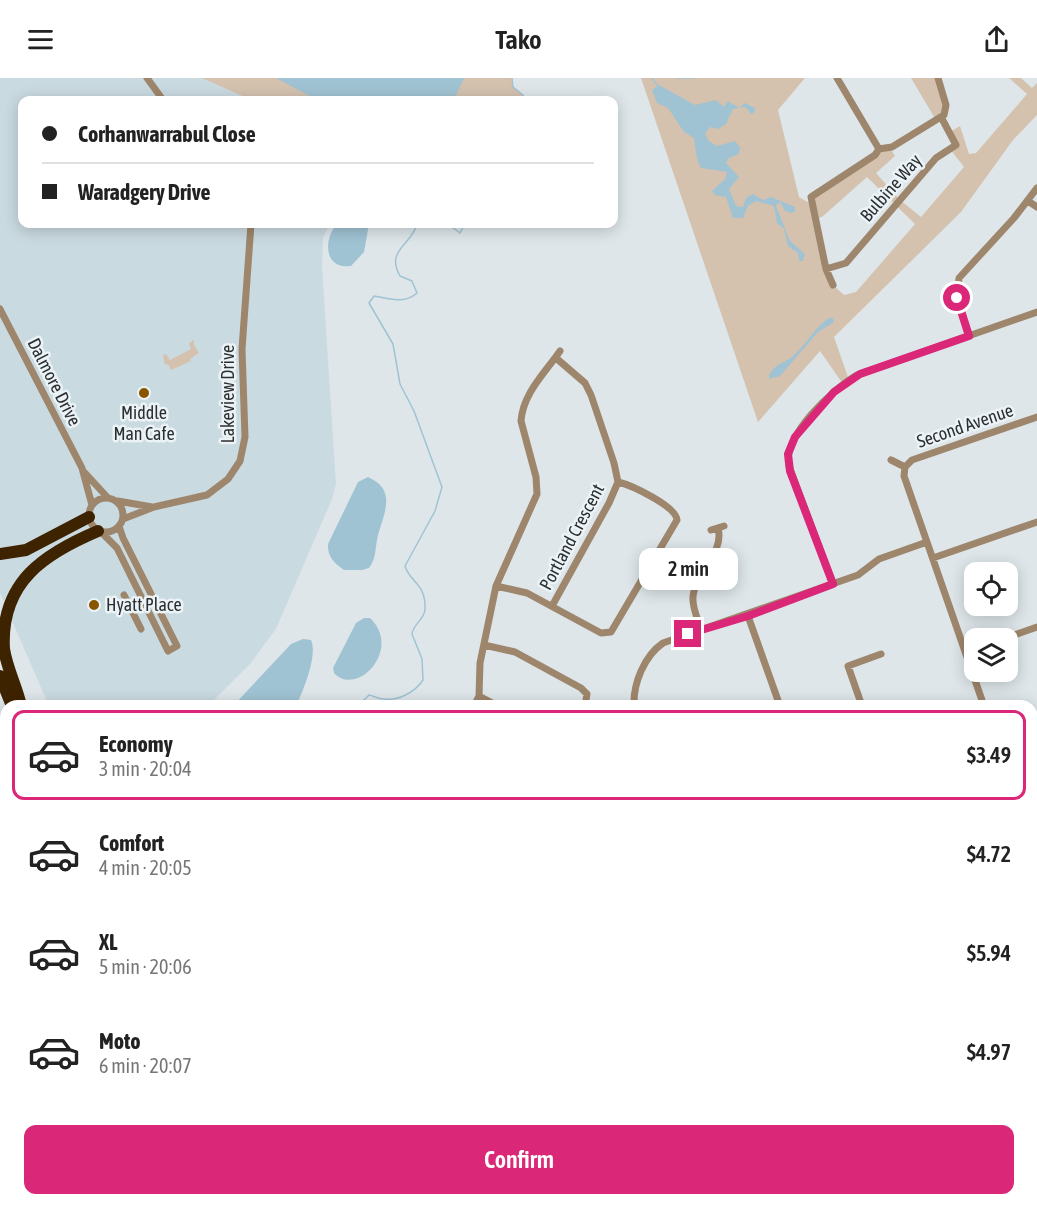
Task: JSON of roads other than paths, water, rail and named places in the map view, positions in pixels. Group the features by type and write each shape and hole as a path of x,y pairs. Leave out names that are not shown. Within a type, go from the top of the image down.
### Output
{"highway":[{"path":"0,554 26,550 90,511"},
{"path":"19,700 3,645 4,614 13,589 36,562 100,532"},
{"path":"0,676 10,700"}],"street":[{"path":"147,78 160,96"},
{"path":"837,78 879,149"},
{"path":"833,285 826,269 811,197 875,155 879,149 892,147 941,117 946,105 938,78"},
{"name":"Bulbine Way","path":"826,269 846,263 936,158 956,145 941,117"},
{"path":"969,336 957,298 959,278 1037,188"},
{"path":"1028,201 1037,207"},
{"name":"Lakeview Drive","path":"111,499 134,506 154,507 194,500 213,492 231,475 242,455 245,432 244,306 251,228"},
{"name":"Dalmore Drive","path":"0,309 82,468 111,499"},
{"path":"833,584 789,466 788,454 792,440 834,392 854,377 1037,312"},
{"name":"Portland Crescent","path":"496,586 537,494 536,477 521,421 522,412 529,394 558,355 585,383 591,395 618,482 609,503 552,606"},
{"name":"Second Avenue","path":"905,467 912,460 1037,417"},
{"path":"891,460 905,467 904,476 964,646"},
{"name":"Dalmore Drive","path":"82,468 90,511"},
{"path":"478,700 480,696 484,645 496,586 527,593 601,633 608,634 614,630 676,524 677,517 673,510 631,486 618,482"},
{"path":"99,499 111,499 123,510 121,523 156,605 177,646 168,651 117,548 92,525 90,511 99,499"},
{"name":"Lakeview Drive","path":"121,523 154,507"},
{"path":"933,558 1037,522"},
{"path":"100,532 111,532 121,523"},
{"path":"701,629 693,606 693,594 720,542 718,528"},
{"path":"635,700 641,672 651,654 663,643 701,629 748,616 858,575 885,556 927,542"},
{"path":"124,595 141,629"},
{"path":"147,610 156,605"},
{"path":"748,616 778,700"},
{"path":"1018,634 1037,627"},
{"path":"484,645 524,656 585,691 585,700"},
{"path":"860,700 848,666 881,654"},
{"path":"976,682 982,700"},
{"path":"480,696 487,700"}],"water":[{"path":"276,78 464,78 456,96 310,96"},
{"path":"659,85 695,105 716,100 724,107 728,101 739,108 733,109 726,124 718,129 710,127 705,134 709,141 717,146 735,141 740,147 739,154 729,158 726,163 739,177 729,189 736,206 743,207 746,198 753,194 763,200 771,197 795,207 792,213 785,211 780,202 776,206 790,241 805,254 803,261 799,261 798,253 788,246 784,229 777,223 774,206 756,201 748,206 743,218 733,218 726,197 715,195 712,191 725,179 727,172 701,168 697,159 694,138 684,132 668,108 657,103 652,90"},
{"path":"745,103 755,108 755,112 751,114 745,107 739,108"},
{"path":"334,228 368,228 364,252 351,266 342,266 331,258 328,245"},
{"path":"829,318 833,318 834,322 818,332 780,376 769,379 774,368 792,357"},
{"path":"368,477 378,483 386,497 374,558 369,568 344,570 332,559 328,544 358,482"},
{"path":"364,618 370,618 379,630 382,643 379,656 364,675 354,679 344,679 334,673 333,668 356,623"},
{"path":"303,639 311,640 313,647 306,683 299,700 239,700 291,644"}],"waterway":[{"path":"512,78 513,87 523,96"},
{"path":"652,78 658,86"},
{"path":"676,78 694,78"},
{"path":"364,700 369,695 382,699 401,697 411,692 423,680 422,659 412,634 424,613 425,600 405,566 435,511 442,487 414,411 400,384 393,344 369,303 374,296 402,300 417,293 412,281 400,276 396,267 397,254 415,228"},
{"path":"453,228 460,233 463,228"}],"place":[{"name":"Middle Man Cafe","path":"144,393"},
{"name":"Hyatt Place","path":"94,605"}]}
